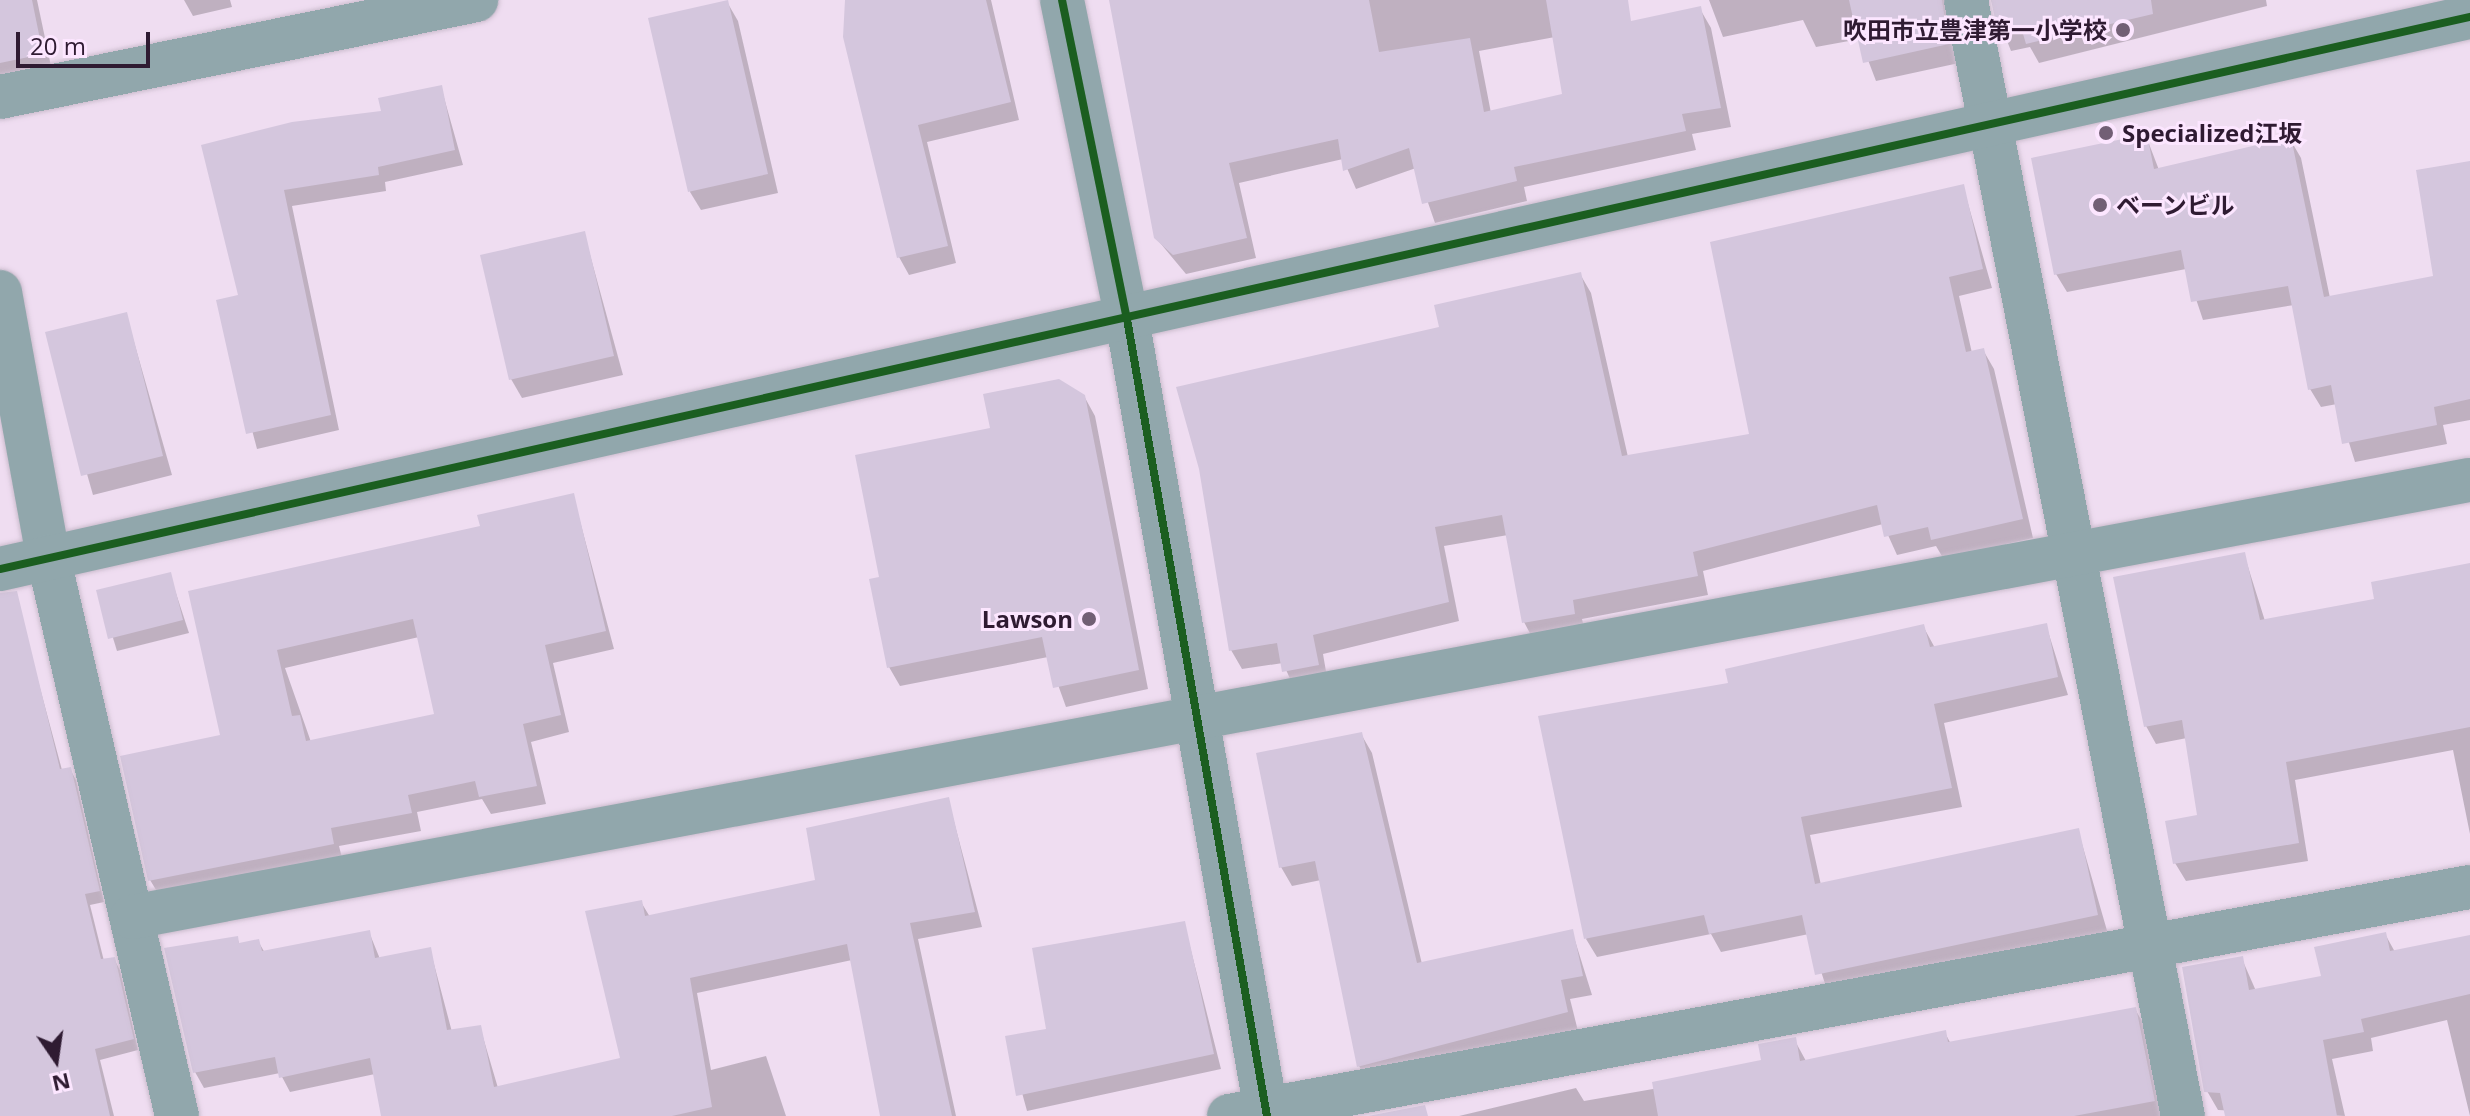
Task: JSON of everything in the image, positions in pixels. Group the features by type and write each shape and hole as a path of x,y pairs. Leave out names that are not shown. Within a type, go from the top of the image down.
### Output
{"street":[{"path":"0,97 476,0"},
{"path":"1062,0 1127,319 1195,713 1254,1113 2150,944 2470,887"},
{"path":"1966,0 2080,557 2183,1116"},
{"path":"0,569 2470,17"},
{"path":"0,292 48,556 177,1116"},
{"path":"132,917 1195,713 2080,557 2470,480"}],"building":[{"path":"0,0 32,0 43,54 0,63"},
{"path":"728,0 768,174 688,192 648,18"},
{"path":"845,0 986,0 1011,102 918,125 948,246 897,258 843,37"},
{"path":"1109,0 1369,0 1379,52 1470,38 1484,112 1562,94 1546,0 1628,0 1631,21 1701,6 1721,108 1682,114 1686,131 1514,167 1517,181 1422,204 1409,148 1343,171 1338,139 1229,163 1247,238 1173,255 1154,238"},
{"path":"1849,0 1942,0 1949,44 1863,63"},
{"path":"1991,0 2151,0 2153,14 2026,44 2021,27 1998,33"},
{"path":"442,85 455,150 378,167 379,175 284,190 331,415 246,434 216,300 238,295 201,145 292,122 381,111 378,98"},
{"path":"2147,134 2154,169 2291,137 2324,297 2433,276 2416,170 2470,161 2470,399 2434,407 2437,425 2342,444 2331,385 2308,390 2288,286 2191,302 2181,250 2054,275 2031,158"},
{"path":"1964,184 1983,269 1949,277 1966,352 1984,348 2023,519 1931,540 1928,527 1884,537 1877,505 1693,552 1698,576 1573,600 1575,614 1522,623 1502,515 1435,527 1449,602 1313,635 1319,665 1282,672 1277,643 1229,651 1199,469 1176,387 1439,327 1434,305 1581,272 1622,456 1749,434 1710,242"},
{"path":"585,231 614,356 509,380 480,255"},
{"path":"127,312 163,456 81,476 45,332"},
{"path":"1059,379 1085,395 1139,670 1053,688 1042,637 887,668 869,579 879,577 855,455 990,428 983,394"},
{"path":"574,493 606,631 545,645 561,715 523,724 537,786 479,797 475,781 408,795 412,813 331,828 334,844 148,881 120,756 220,735 188,591 480,526 477,515","holes":["413,619 434,714 306,741 300,715 292,716 277,650"]},
{"path":"2245,552 2260,620 2374,599 2371,582 2470,563 2470,727 2286,762 2299,843 2173,864 2165,821 2197,815 2182,720 2144,727 2113,577"},
{"path":"171,572 183,620 108,639 96,590"},
{"path":"17,591 60,769 71,767 100,891 85,894 101,959 115,957 134,1039 95,1049 110,1116 0,1116 0,593"},
{"path":"2047,623 2058,677 1934,704 1952,788 1801,817 1815,884 2079,828 2098,915 1815,975 1802,915 1709,934 1704,915 1584,939 1538,716 1728,683 1725,669 1924,624 1930,647"},
{"path":"1362,732 1417,963 1573,929 1583,976 1561,980 1568,1012 1357,1067 1315,861 1279,868 1256,753"},
{"path":"949,797 975,912 910,923 952,1116 880,1116 847,944 690,978 712,1107 672,1116 381,1116 370,1058 279,1078 275,1057 193,1073 164,948 238,936 239,943 259,939 262,951 370,930 375,958 431,947 447,1030 481,1025 494,1087 620,1058 585,911 642,900 645,916 815,880 806,828"},
{"path":"1185,921 1214,1054 1016,1096 1005,1036 1046,1029 1032,948"},
{"path":"2386,932 2390,951 2470,935 2470,994 2361,1019 2364,1032 2323,1040 2337,1116 2225,1116 2220,1093 2204,1092 2182,967 2243,956 2249,990 2321,976 2314,947"},
{"path":"2136,1007 2155,1101 2074,1116 1658,1116 1652,1082 1761,1060 1758,1044 1796,1037 1800,1061 1946,1030 1948,1042"},
{"path":"1425,1105 1428,1116 1368,1116"}],"cycle path":[{"path":"1062,0 1127,319 1267,1116"},
{"path":"0,569 2470,17"}],"place":[{"name":"吹田市立豊津第一小学校","path":"2123,30"},
{"name":"Specialized江坂","path":"2106,133"},
{"name":"ベーンビル","path":"2100,205"},
{"name":"Lawson","path":"1089,619"}]}
